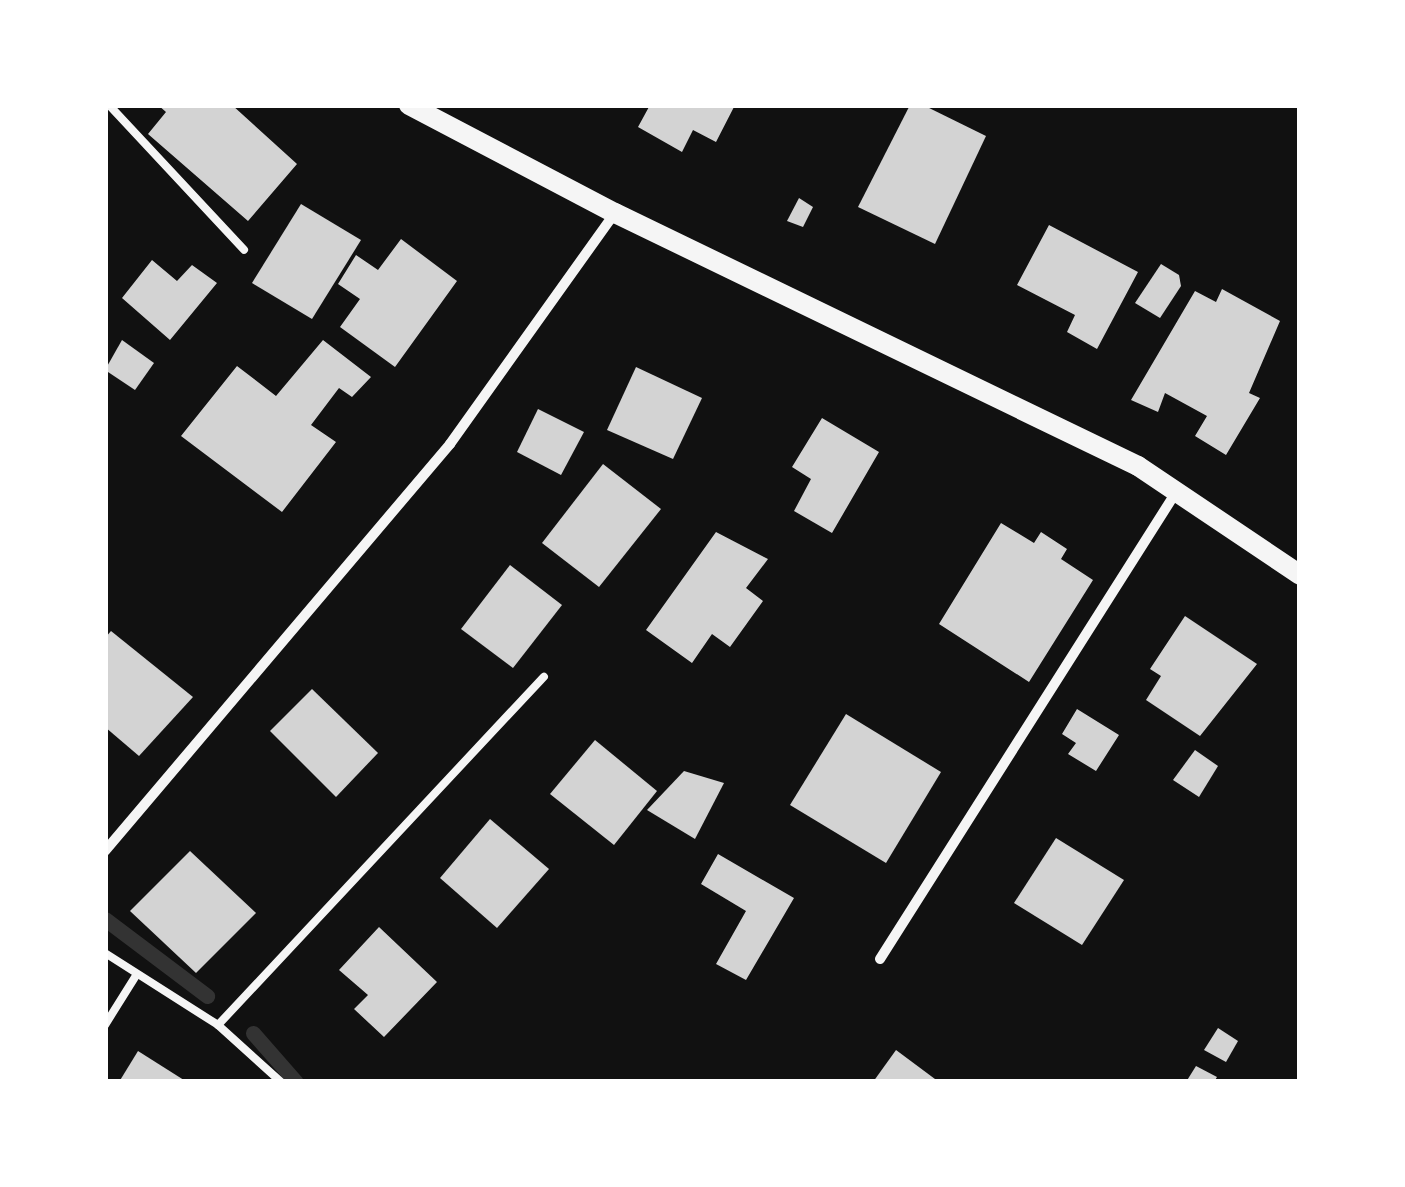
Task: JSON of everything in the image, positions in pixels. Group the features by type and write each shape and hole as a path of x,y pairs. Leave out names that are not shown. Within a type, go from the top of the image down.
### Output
{"main road":[{"path":"408,105 615,213 1179,489 1300,575"}],"street":[{"path":"105,850 450,444 615,213"},
{"path":"880,958 1179,489"}],"lane":[{"path":"110,105 244,250"},
{"path":"218,1025 544,677"},
{"path":"105,953 218,1025 281,1082"},
{"path":"105,1025 137,974"}],"building":[{"path":"158,105 232,105 297,164 248,221 148,134 166,112"},
{"path":"650,105 735,105 716,142 693,130 682,152 638,127"},
{"path":"910,105 923,105 986,136 935,244 858,207"},
{"path":"799,198 813,207 803,227 787,221"},
{"path":"301,204 361,240 312,319 252,283"},
{"path":"1049,225 1138,272 1097,349 1067,332 1075,315 1017,285"},
{"path":"401,239 457,281 395,367 340,327 360,299 338,284 356,255 378,270"},
{"path":"152,260 177,281 192,265 217,283 170,340 122,298"},
{"path":"1161,264 1179,275 1181,286 1160,318 1135,303"},
{"path":"1222,289 1280,321 1249,393 1260,398 1226,455 1195,436 1207,416 1165,393 1158,412 1131,400 1195,291 1216,302"},
{"path":"122,340 154,363 135,390 105,370"},
{"path":"323,340 371,377 352,397 339,388 311,425 336,442 282,512 181,436 237,366 276,396"},
{"path":"636,367 702,398 673,459 607,430"},
{"path":"538,409 584,432 561,475 517,452"},
{"path":"822,418 879,452 832,533 794,511 811,479 792,467"},
{"path":"603,464 661,509 599,587 542,543"},
{"path":"1001,523 1034,543 1041,532 1067,549 1061,559 1093,580 1029,682 939,624"},
{"path":"716,532 768,559 746,588 763,601 730,647 712,634 692,663 646,630"},
{"path":"510,565 562,605 513,668 461,629"},
{"path":"1185,616 1257,664 1200,736 1146,700 1161,676 1150,669"},
{"path":"111,631 193,697 139,756 105,727 105,638"},
{"path":"312,689 378,753 336,797 270,731"},
{"path":"1077,709 1119,735 1096,771 1068,754 1076,743 1062,734"},
{"path":"846,714 941,772 886,863 790,805"},
{"path":"595,740 657,791 614,845 550,794"},
{"path":"1195,750 1218,766 1199,797 1173,780"},
{"path":"684,771 724,783 695,839 647,810"},
{"path":"490,819 549,869 497,928 440,878"},
{"path":"1056,838 1124,880 1082,945 1014,903"},
{"path":"190,851 256,913 196,973 130,911"},
{"path":"718,854 794,898 746,980 716,964 746,911 701,884"},
{"path":"379,927 437,982 384,1037 354,1009 368,995 339,970"},
{"path":"1218,1028 1238,1041 1226,1062 1204,1050"},
{"path":"896,1050 939,1082 873,1082"},
{"path":"138,1051 187,1082 119,1082"},
{"path":"1196,1066 1217,1077 1214,1082 1186,1082"}],"waterway":[{"path":"105,919 207,996"},
{"path":"253,1033 296,1082"}]}
